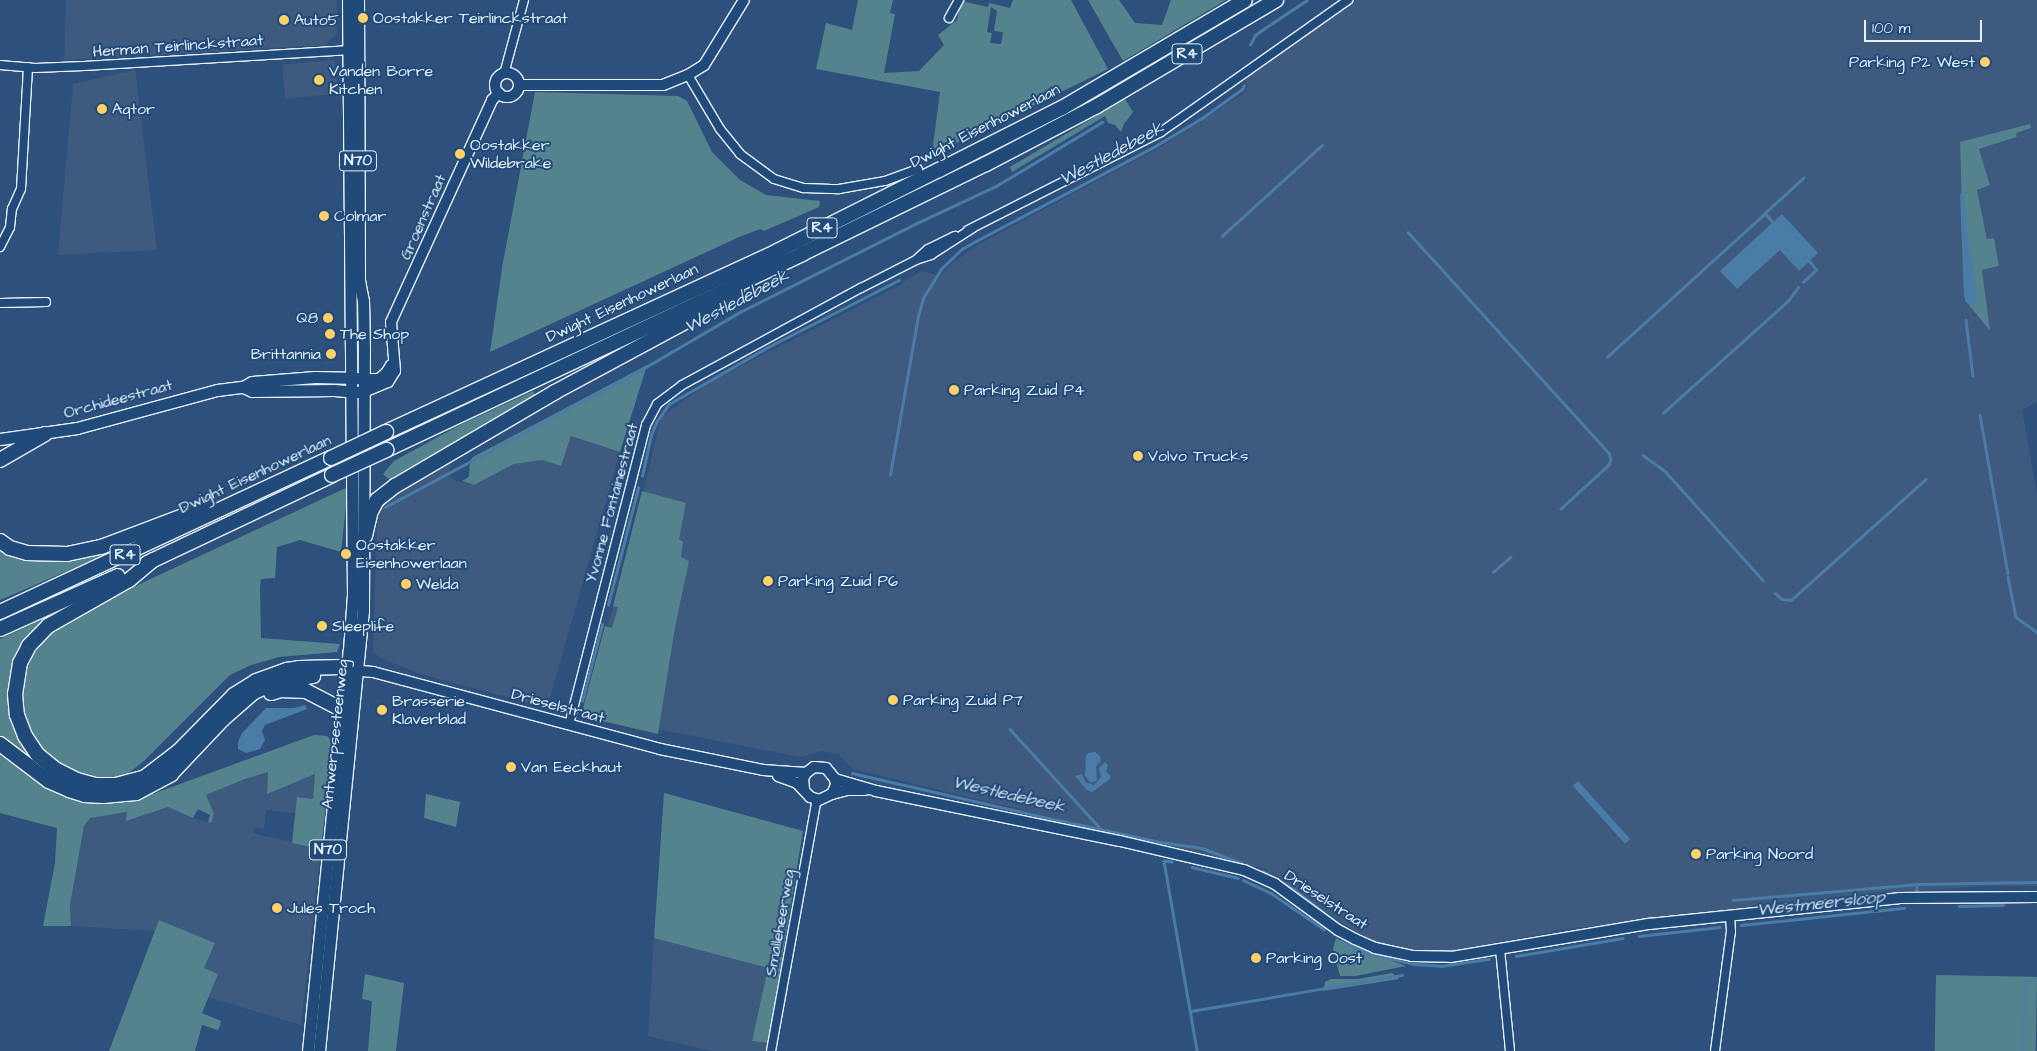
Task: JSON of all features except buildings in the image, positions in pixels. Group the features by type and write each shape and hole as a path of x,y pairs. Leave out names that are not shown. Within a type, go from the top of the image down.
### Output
{"highway":[{"name":"Dwight Eisenhowerlaan","path":"0,612 777,251 1062,108 1245,0"},
{"name":"Dwight Eisenhowerlaan","path":"0,629 153,560 406,441 802,254 986,164 1097,106 1276,0"},
{"path":"365,536 371,511 377,500 395,486 554,392 740,293 802,254"},
{"path":"0,460 45,434"},
{"path":"0,541 10,548 27,553 67,554 101,547 216,504 249,497"},
{"path":"153,560 129,580 48,626 30,646 20,663 15,694 17,716 25,736 38,755 55,769 77,780 96,785 116,785 145,777 179,751 234,694 256,681 287,670 299,668 342,667 352,671"},
{"path":"0,744 49,781 69,790 85,795 103,796 136,792 171,774 240,703 254,692 272,684 303,677 341,674 352,671"},
{"path":"240,703 280,690 293,690 313,694 343,710"}],"main road":[{"name":"Antwerpsesteenweg","path":"334,854 343,710 363,612 365,536 363,301 359,280 353,50 348,0"},
{"name":"Antwerpsesteenweg","path":"308,1051 316,1026 352,671 354,542 351,392 353,50 358,0"},
{"name":"Orchideestraat","path":"0,439 45,434 217,390 243,387 252,382 278,379 364,379"},
{"name":"Orchideestraat","path":"243,387 252,391 334,390 364,392"},
{"name":"Antwerpsesteenweg","path":"316,1026 319,1051"}],"street":[{"path":"504,74 515,76 519,85 516,92 510,96 499,93 496,82 504,74 524,0"},
{"path":"519,85 664,85 688,75 704,65 715,50 744,0"},
{"path":"949,18 959,0"},
{"name":"Yvonne Fontainestraat","path":"569,725 646,425 657,404 682,385 916,260 931,255 973,228 1161,132 1348,0"},
{"name":"Herman Teirlinckstraat","path":"0,65 28,67 353,50"},
{"path":"0,247 10,227 12,209 21,189 28,67"},
{"path":"688,75 720,130 740,154 774,179 804,188 839,189 885,181 918,168"},
{"name":"Groenstraat","path":"364,392 388,382 395,371 391,322 492,100 499,93"},
{"path":"0,303 46,302"},
{"path":"364,379 379,379 388,372 395,358"},
{"name":"Drieselstraat","path":"352,671 396,678 660,749 762,770 806,773 814,767 822,766 830,770 835,778 876,791 1120,841 1244,870 1275,884 1338,930 1375,948 1392,953 1434,958 1649,924 1914,897 2037,897"},
{"name":"Drieselstraat","path":"762,770 797,783 810,797 817,799 854,790 876,791"},
{"path":"804,789 803,779 806,773"},
{"path":"832,794 836,785 835,778"},
{"name":"Smalleheerweg","path":"771,1051 817,799"},
{"path":"1716,1051 1731,931 1730,917"},
{"path":"1500,949 1510,1051"}],"shaded area":[{"path":"66,0 337,0 337,34 324,45 64,60"},
{"name":"Volvo Trucks","path":"1356,0 2037,0 2037,402 2022,410 2037,494 2037,886 1980,886 1756,905 1718,913 1573,928 1452,951 1414,952 1374,941 1345,925 1265,869 853,769 838,754 821,751 800,757 581,714 629,553 661,417 710,382 898,286 921,271 940,276 951,264 979,244 1161,147 1243,94 1248,85 1244,79 1282,49","holes":["2031,128 2015,133 2017,138 1979,149 1990,185 1977,190 1987,239 1994,238 1999,266 1982,270 1989,330 1960,142"]},
{"path":"335,60 338,94 285,98 282,65"},
{"path":"135,70 157,250 58,255 73,84"},
{"path":"1963,191 1969,246 1978,296 1976,304 1971,305 1964,297 1960,194"},
{"path":"1782,214 1818,253 1799,271 1780,250 1737,289 1720,271"},
{"path":"571,436 620,452 547,708 421,674 382,659 373,652 377,525 381,503 453,461 450,469 451,477 456,481 474,485 514,464 542,460 561,466"},
{"path":"305,705 307,709 265,725 262,731 265,740 260,749 246,753 238,749 238,742 242,733 266,708 294,708"},
{"path":"1095,752 1100,756 1101,761 1096,766 1097,780 1091,783 1085,776 1086,756 1088,753"},
{"path":"1105,762 1108,765 1106,772 1110,775 1110,779 1092,792 1087,790 1075,776 1082,774 1085,782 1094,785 1101,777 1099,768"},
{"path":"269,772 267,793 315,774 314,800 298,798 295,813 266,810 264,829 254,827 253,833 321,849 301,1025 208,997 218,974 204,968 215,943 159,920 155,931 71,926 70,905 84,826 90,818 127,812 127,821 168,807 210,823 214,814 206,795 245,779"},
{"path":"1578,781 1630,839 1625,844 1573,786"},
{"path":"654,938 768,968 752,1041 768,1043 767,1051 711,1051 648,1036"}],"green space":[{"path":"858,0 893,0 890,13 895,14 884,73 919,71 944,45 938,35 957,20 961,1 988,7 989,3 1010,8 1013,0 1071,0 1108,69 936,153 933,145 940,92 816,69 826,23 852,30","holes":["991,7 997,11 994,31 1003,32 1001,44 990,43 992,33 987,32"]},
{"path":"1088,0 1119,0 1135,23 1162,25 1171,0 1226,0 1123,61"},
{"path":"535,92 678,96 687,101 712,152 740,180 766,195 820,201 819,207 764,231 760,229 737,238 490,352 503,262"},
{"path":"1125,99 1133,112 1124,124 1121,132 1115,125 1108,123 1105,116 1012,172 1010,167"},
{"path":"2030,124 2031,128 2016,133 2017,137 1979,149 1990,185 1977,190 1987,239 1994,238 1999,266 1982,270 1990,331 1965,300 1960,142"},
{"path":"647,365 620,452 571,436 561,466 542,460 514,464 474,485 462,481 469,477 470,461 473,457"},
{"path":"533,391 537,399 392,482 383,474 394,461 460,425"},
{"path":"348,487 341,552 300,540 277,547 275,578 261,579 260,588 261,638 340,644 337,652 279,657 251,665 230,675 145,760 126,775 114,778 88,777 69,769 49,755 38,743 25,716 22,684 32,657 49,634 61,625 142,583"},
{"path":"642,491 686,503 679,539 683,542 681,557 689,561 675,627 658,734 581,716 605,626 612,628 618,607 613,606"},
{"path":"0,547 102,553 102,556 0,600"},
{"path":"48,617 33,632 12,664 14,667 12,685 44,766 42,769 0,736 0,639"},
{"path":"314,735 327,736 333,743 321,849 292,843 297,797 313,799 315,774 267,794 268,772 206,795 214,814 211,823 208,822 210,815 198,809 193,818 168,807 126,821 127,812 90,818 84,826 70,905 71,926 43,926 55,863 57,828 0,813 0,753 56,793 77,801 123,803 139,799"},
{"path":"664,793 803,831 768,1043 752,1041 768,968 654,938"},
{"path":"426,794 460,802 456,827 424,818"},
{"path":"159,920 215,943 204,968 218,974 202,1013 221,1021 220,1026 218,1030 202,1025 195,1051 109,1051"},
{"path":"1336,938 1364,951 1406,966 1355,976 1340,976 1333,949"},
{"path":"1392,973 1399,979 1323,991 1325,982 1331,979 1358,979"},
{"path":"365,974 404,983 396,1051 368,1051 372,1001 362,999"},
{"path":"1936,975 2037,977 2036,1051 1935,1051"}],"waterway":[{"path":"1250,45 1255,35 1307,0"},
{"name":"Westledebeek","path":"890,475 918,316 923,298 941,269 962,249 1157,145 1202,118 1242,89 1244,85"},
{"name":"Westledebeek","path":"385,507 627,378 740,312 913,225 996,186 1102,122"},
{"path":"1222,236 1322,145"},
{"path":"1765,213 1803,178"},
{"path":"1607,357 1765,213 1773,222"},
{"path":"1408,232 1609,453 1611,459 1609,465 1561,509"},
{"path":"1803,282 1816,270 1809,261"},
{"path":"642,476 651,435 657,421 669,404 768,347 899,280"},
{"path":"1663,413 1788,301 1798,287"},
{"path":"1966,320 1973,376"},
{"path":"1980,415 2008,574"},
{"path":"1643,455 1666,472 1763,580"},
{"path":"1775,593 1782,599 1791,600 1926,479"},
{"path":"608,605 638,488"},
{"path":"1493,572 1510,557"},
{"path":"2008,577 2016,617 2037,632"},
{"path":"582,701 602,625"},
{"path":"1010,729 1100,828"},
{"name":"Westledebeek","path":"852,773 1058,820 1161,842 1202,848 1242,863"},
{"path":"1172,862 1164,861 1197,1051"},
{"path":"1192,867 1238,878"},
{"path":"1263,871 1291,887 1344,928"},
{"path":"1243,880 1271,893 1324,929"},
{"path":"1733,900 1918,884 2037,882"},
{"path":"1916,892 1917,884"},
{"name":"Westmeersloop","path":"1959,906 2003,905"},
{"name":"Westmeersloop","path":"1741,925 1904,908"},
{"path":"1511,942 1646,919"},
{"name":"Westmeersloop","path":"1639,936 1720,927"},
{"name":"Westmeersloop","path":"1516,956 1622,938"},
{"path":"1366,939 1390,946"},
{"path":"1341,941 1373,955 1415,964 1441,966 1488,959"},
{"path":"1437,952 1469,949"},
{"path":"1191,1011 1402,975"},
{"name":"Westmeersloop","path":"2022,1051 2025,981 2037,981"}],"place":[{"name":"Oostakker Teirlinckstraat","path":"363,18"},
{"name":"Auto5","path":"284,20"},
{"name":"Parking P2 West","path":"1985,62"},
{"name":"Vanden Borre Kitchen","path":"319,80"},
{"name":"Aqtor","path":"102,109"},
{"name":"Oostakker Wildebrake","path":"460,154"},
{"name":"Colmar","path":"324,216"},
{"name":"Q8","path":"328,318"},
{"name":"The Shop","path":"330,334"},
{"name":"Brittannia","path":"331,354"},
{"name":"Parking Zuid P4","path":"954,390"},
{"name":"Volvo Trucks","path":"1138,456"},
{"name":"Oostakker Eisenhowerlaan","path":"346,554"},
{"name":"Parking Zuid P6","path":"768,581"},
{"name":"Welda","path":"406,584"},
{"name":"Sleeplife","path":"322,626"},
{"name":"Parking Zuid P7","path":"893,700"},
{"name":"Brasserie Klaverblad","path":"382,710"},
{"name":"Van Eeckhaut","path":"511,767"},
{"name":"Parking Noord","path":"1696,854"},
{"name":"Jules Troch","path":"277,908"},
{"name":"Parking Oost","path":"1256,958"}]}
